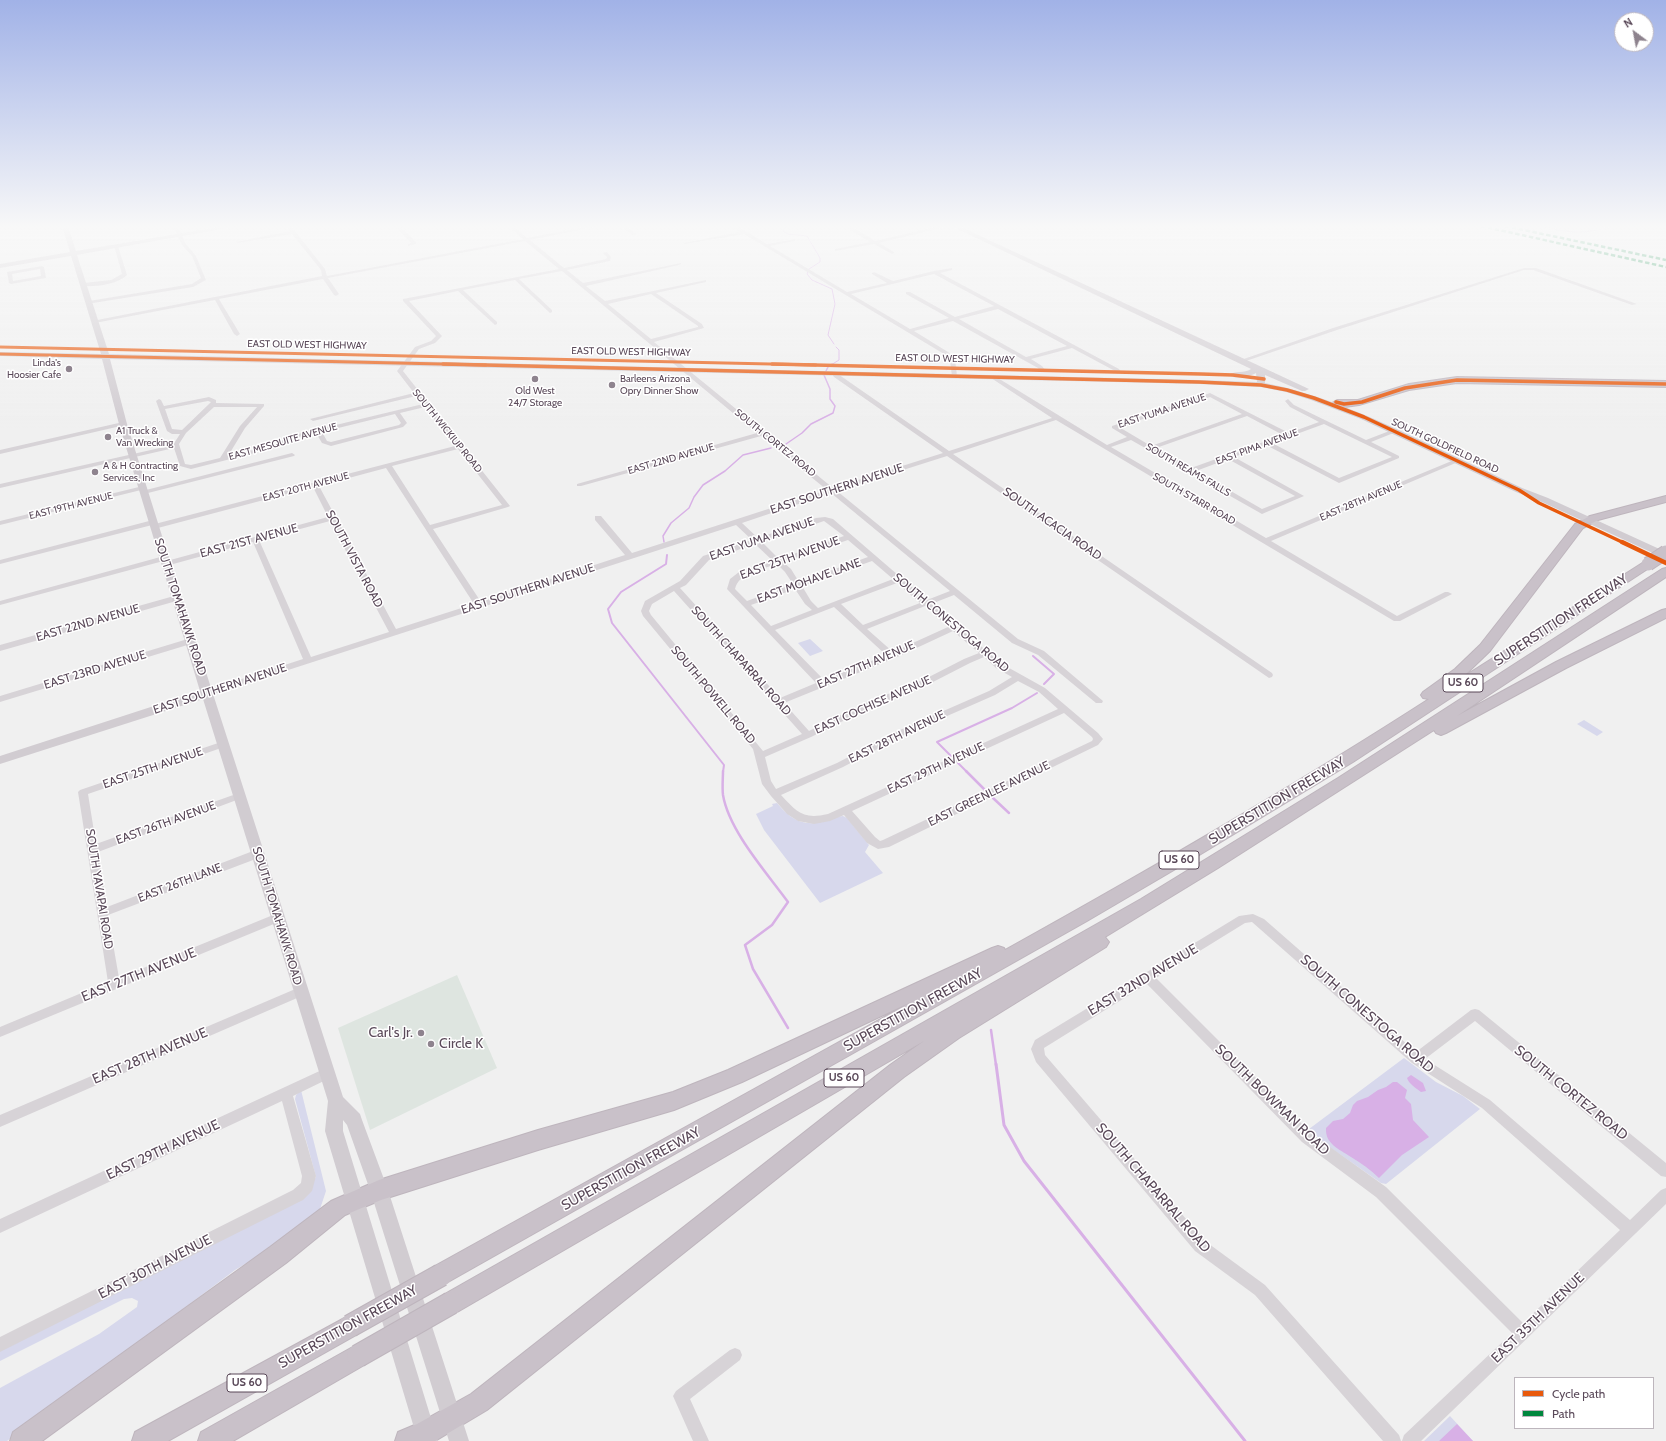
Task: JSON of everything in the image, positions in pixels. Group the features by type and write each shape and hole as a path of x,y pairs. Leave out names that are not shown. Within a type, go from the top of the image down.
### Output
{"highway":[{"path":"1337,403 1354,404 1428,383 1457,380 1666,384"},
{"path":"1277,801 1335,758 1438,688 1475,659 1496,636 1579,526 1586,522 1666,499"},
{"name":"SUPERSTITION FREEWAY","path":"144,1441 1081,916 1277,801 1666,552"},
{"name":"SUPERSTITION FREEWAY","path":"210,1441 1140,908 1371,766 1666,572"},
{"path":"1371,766 1415,744 1561,665 1666,613"},
{"path":"420,1438 479,1402 922,1052 1153,910 1235,851"},
{"path":"22,1441 278,1255 338,1208 379,1190 538,1140 674,1101 735,1076 1019,943 1081,916"}],"main road":[{"name":"SOUTH TOMAHAWK ROAD","path":"86,293 105,353 123,424 143,490 224,744 326,1074 336,1101 354,1120 379,1190 459,1441"},
{"path":"1098,293 1241,361 1312,392"},
{"name":"EAST OLD WEST HIGHWAY","path":"0,347 105,353 684,370 954,372 1043,370 1233,375 1314,398 1364,417"},
{"name":"EAST OLD WEST HIGHWAY","path":"0,354 105,353 412,356 676,362 830,370"},
{"path":"1233,375 1252,373 1255,370 1252,366"},
{"path":"1252,366 1261,373 1262,382"},
{"name":"EAST OLD WEST HIGHWAY","path":"954,372 993,377 1262,382 1288,384 1312,392 1364,417"},
{"name":"SOUTH GOLDFIELD ROAD","path":"1364,417 1519,490 1539,503 1666,556"},
{"name":"SOUTH GOLDFIELD ROAD","path":"1586,522 1666,563"},
{"name":"EAST SOUTHERN AVENUE","path":"0,760 208,693"},
{"name":"SOUTH TOMAHAWK ROAD","path":"336,1101 334,1131 356,1201 420,1438"}],"street":[{"path":"89,303 142,293"},
{"path":"95,321 241,293"},
{"path":"405,363 417,348 438,340 439,336 405,300 438,293"},
{"path":"463,293 495,323"},
{"path":"531,293 550,311"},
{"name":"SOUTH CORTEZ ROAD","path":"592,293 1015,641 1041,653 1099,701"},
{"path":"604,303 647,293"},
{"path":"650,341 701,328 700,325 654,293"},
{"path":"908,293 1043,370"},
{"path":"973,293 1117,370 1118,372"},
{"path":"1241,361 1448,293"},
{"path":"1603,293 1634,304"},
{"path":"846,294 949,355 953,360 954,372"},
{"path":"216,298 237,334"},
{"path":"909,331 998,307"},
{"path":"1026,359 1072,346"},
{"name":"SOUTH WICKIUP ROAD","path":"405,363 400,371 458,447 465,452 506,506 429,528"},
{"name":"SOUTH ACACIA ROAD","path":"830,370 836,376 1269,674"},
{"name":"SOUTH STARR ROAD","path":"993,377 1057,418 1397,619 1448,594"},
{"path":"313,419 417,394"},
{"name":"EAST YUMA AVENUE","path":"1114,427 1210,394 1248,414"},
{"path":"159,401 169,430 172,432 184,432"},
{"path":"162,408 198,401 262,405 242,427 223,459"},
{"path":"1266,443 1339,481 1397,457 1292,406 1288,401"},
{"path":"0,486 176,445 184,432 213,402"},
{"name":"EAST MESQUITE AVENUE","path":"176,445 182,464 187,467 276,446 284,440 292,437 426,405"},
{"path":"318,431 324,442 328,444 374,433 401,426 404,423 396,412"},
{"path":"1151,448 1248,414 1289,435"},
{"name":"EAST SOUTHERN AVENUE","path":"208,693 1057,418"},
{"path":"365,420 374,433"},
{"name":"EAST PIMA AVENUE","path":"1190,471 1324,422"},
{"path":"0,452 123,424"},
{"name":"SOUTH REAMS FALLS","path":"1114,427 1262,512 1301,496 1229,457"},
{"path":"1366,442 1394,431"},
{"name":"EAST 22ND AVENUE","path":"579,485 762,433"},
{"path":"1106,447 1132,438"},
{"name":"EAST 20TH AVENUE","path":"0,562 315,485 458,447"},
{"name":"EAST 19TH AVENUE","path":"0,523 292,455"},
{"name":"EAST 28TH AVENUE","path":"1266,541 1456,460"},
{"path":"388,466 479,605"},
{"name":"SOUTH VISTA ROAD","path":"315,485 394,633"},
{"name":"EAST 21ST AVENUE","path":"0,603 255,539 332,518"},
{"path":"598,518 630,556"},
{"name":"EAST YUMA AVENUE","path":"646,607 652,600 683,583 706,558 818,520 825,519"},
{"name":"SOUTH CONESTOGA ROAD","path":"825,519 830,521 849,537 985,654 1005,670 1042,690 1098,739"},
{"path":"737,522 788,571 808,602 817,611"},
{"name":"EAST 25TH AVENUE","path":"745,604 731,589 733,581 742,574 849,537"},
{"path":"255,539 308,660"},
{"name":"EAST MOHAVE LANE","path":"745,604 873,558"},
{"path":"769,629 898,580"},
{"name":"SOUTH CHAPARRAL ROAD","path":"675,587 808,735"},
{"path":"862,628 955,592"},
{"name":"EAST 22ND AVENUE","path":"0,648 177,598"},
{"path":"745,604 822,684"},
{"path":"836,604 892,656"},
{"name":"SOUTH POWELL ROAD","path":"646,607 647,616 761,755 765,780 774,794 788,811 796,817 806,820"},
{"name":"EAST 27TH AVENUE","path":"778,702 892,656 954,627"},
{"name":"EAST 23RD AVENUE","path":"0,700 191,642"},
{"name":"EAST COCHISE AVENUE","path":"761,755 808,735 864,707 985,654"},
{"name":"EAST 28TH AVENUE","path":"774,794 840,765 903,732 992,693 1018,677"},
{"name":"EAST 29TH AVENUE","path":"806,820 818,821 845,810 1065,709"},
{"name":"EAST GREENLEE AVENUE","path":"845,810 871,840 878,845 885,844 1095,743 1098,739"},
{"name":"EAST 25TH AVENUE","path":"83,792 224,744"},
{"name":"SOUTH YAVAPAI ROAD","path":"83,792 114,985"},
{"name":"EAST 26TH AVENUE","path":"92,850 240,796"},
{"name":"EAST 26TH LANE","path":"103,913 257,854"},
{"name":"EAST 27TH AVENUE","path":"0,1032 277,918"},
{"name":"SOUTH CONESTOGA ROAD","path":"1253,918 1260,922 1416,1059 1435,1073 1468,1091 1486,1104 1630,1229"},
{"name":"EAST 32ND AVENUE","path":"1037,1049 1041,1042 1243,919 1253,918"},
{"name":"SOUTH BOWMAN ROAD","path":"1147,978 1307,1138 1330,1157 1358,1174 1381,1192 1523,1333"},
{"name":"EAST 28TH AVENUE","path":"0,1121 300,992"},
{"name":"SOUTH CORTEZ ROAD","path":"1416,1059 1475,1014 1666,1171"},
{"name":"SOUTH CHAPARRAL ROAD","path":"1037,1049 1040,1058 1200,1246 1219,1262 1245,1278 1260,1290 1392,1441"},
{"name":"EAST 29TH AVENUE","path":"0,1226 326,1074"},
{"name":"EAST 30TH AVENUE","path":"0,1345 298,1195 307,1186 309,1176 286,1093"},
{"name":"EAST 35TH AVENUE","path":"1410,1441 1666,1195"},
{"path":"701,1441 681,1396 735,1355"}],"shaded area":[{"path":"810,639 823,651 810,656 798,643"},
{"path":"1584,720 1603,732 1597,736 1577,724"},
{"path":"777,803 788,815 803,822 822,822 843,816 847,818 869,845 865,852 883,873 820,903 764,830 756,814 773,806 772,804"},
{"path":"457,975 497,1068 370,1130 338,1028"},
{"path":"1404,1058 1436,1082 1463,1096 1480,1109 1386,1184 1381,1183 1328,1146 1309,1129"},
{"path":"1411,1075 1423,1083 1426,1091 1421,1092 1411,1084 1407,1078"},
{"path":"1393,1082 1397,1082 1407,1090 1405,1098 1411,1104 1413,1120 1429,1137 1402,1155 1379,1178 1366,1167 1334,1146 1326,1134 1326,1128 1333,1121 1343,1119 1350,1113 1353,1105 1357,1101 1368,1097"},
{"path":"301,1090 326,1191 319,1212 255,1258 235,1270 7,1441 0,1441 0,1388 99,1334 137,1307 138,1301 132,1298 124,1299 0,1361 0,1351 301,1198 316,1177 295,1099 296,1095"},
{"path":"1450,1416 1473,1441 1424,1441"},
{"path":"1457,1424 1473,1441 1439,1441"}],"waterway":[{"path":"833,293 835,304 828,335 834,344"},
{"path":"831,365 839,360 839,350 836,347"},
{"path":"786,444 802,433 811,424 833,413 835,406 830,399 830,389 824,375 828,367 832,364"},
{"path":"664,542 663,536 671,523 689,508 694,497 703,485 725,471 743,455 771,448"},
{"path":"667,555 666,564 621,592 608,609 612,623 724,765 723,772"},
{"path":"1033,656 1054,674 1044,684"},
{"path":"951,756 937,742 1012,708 1037,693"},
{"path":"958,763 985,790"},
{"path":"723,772 723,795 733,823 750,851 788,902 772,925 745,945 753,969 788,1028"},
{"path":"993,798 1009,813"},
{"path":"991,1030 996,1065"},
{"path":"996,1064 1004,1125 1024,1161 1245,1441"}],"cycle path":[{"path":"0,347 1201,374 1233,375 1264,379"},
{"path":"0,354 1199,382 1261,385 1287,390 1314,398 1364,417 1519,490 1539,503 1666,563"},
{"path":"1336,402 1353,404 1405,388 1457,380 1666,384"}],"place":[{"name":"Linda's Hoosier Cafe","path":"69,369"},
{"name":"Old West 24/7 Storage","path":"535,379"},
{"name":"Barleens Arizona Opry Dinner Show","path":"612,385"},
{"name":"A1 Truck & Van Wrecking","path":"108,437"},
{"name":"A & H Contracting Services, Inc","path":"95,472"},
{"name":"Carl's Jr.","path":"421,1033"},
{"name":"Circle K","path":"431,1044"}]}
